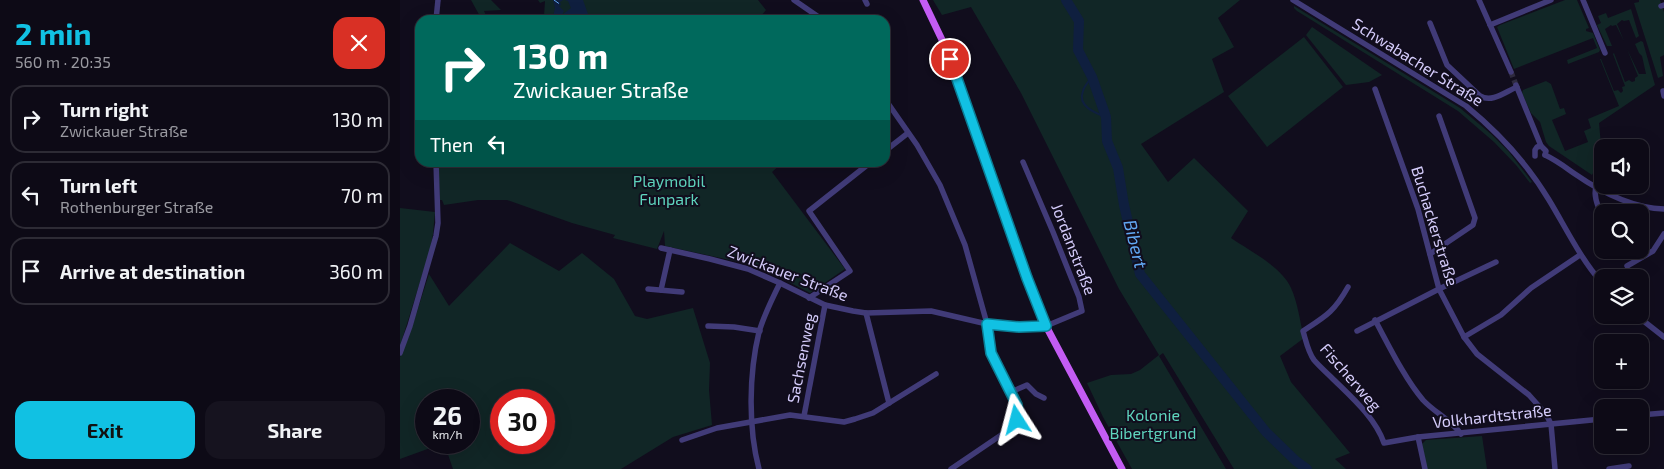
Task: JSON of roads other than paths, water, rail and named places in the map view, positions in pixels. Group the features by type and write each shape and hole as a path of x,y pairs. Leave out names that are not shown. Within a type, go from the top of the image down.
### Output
{"main road":[{"path":"923,0 944,44 956,75 1027,278 1046,326 1122,469"}],"street":[{"path":"436,15 438,0"},
{"path":"794,0 815,15"},
{"name":"Schwabacher Straße","path":"1293,0 1466,106 1507,142 1550,200 1580,255 1594,273"},
{"path":"1479,0 1511,72"},
{"path":"1490,25 1551,0"},
{"path":"1583,0 1605,53"},
{"path":"1430,23 1447,66 1480,96 1486,100 1516,86 1541,146 1546,152 1545,155"},
{"name":"Buchackerstraße","path":"1375,89 1418,209 1438,289 1464,336 1477,354 1528,395 1546,414 1551,424"},
{"path":"890,106 917,145 940,185 965,245 987,324 991,353 1011,392 1018,411 1017,420 1012,427 951,469"},
{"path":"1430,254 1473,225 1476,218 1439,116"},
{"path":"890,147 908,133"},
{"path":"1535,156 1535,150 1541,146"},
{"path":"1535,156 1542,158 1545,155"},
{"path":"1545,155 1558,161 1594,186"},
{"path":"1525,164 1535,156"},
{"name":"Jordanstraße","path":"1023,162 1079,297 1082,311 1046,326"},
{"path":"400,353 410,326 436,236 438,223 436,167"},
{"path":"809,298 850,271 809,211 865,167"},
{"path":"1608,194 1631,203 1664,210"},
{"path":"1627,266 1653,251 1664,234"},
{"name":"Zwickauer Straße","path":"661,248 748,269 780,282 825,305 866,313 930,311 987,324 1019,327 1046,326"},
{"path":"661,290 670,250"},
{"path":"1464,336 1500,315 1531,288 1580,255"},
{"path":"1357,331 1375,320 1496,262"},
{"path":"759,469 753,441 752,422 754,372 760,331 780,282"},
{"name":"Fischerweg","path":"1348,287 1340,302 1331,312 1303,332 1314,361 1372,420 1384,443"},
{"path":"648,290 682,292"},
{"name":"Sachsenweg","path":"804,416 825,305"},
{"path":"866,313 889,402"},
{"path":"1375,320 1403,370 1424,401 1453,423 1461,434"},
{"path":"1647,324 1664,338"},
{"path":"708,326 760,331"},
{"path":"682,440 717,428 790,415 844,422 873,413 936,374"},
{"path":"1011,392 1027,385 1036,394 1044,398"},
{"path":"1649,414 1664,413"},
{"name":"Volkhardtstraße","path":"1384,443 1418,437 1594,420"},
{"path":"1551,424 1555,469"},
{"path":"1418,437 1425,469"},
{"path":"1608,469 1629,466"}],"water":[{"path":"553,0 563,0 559,6 564,11 562,15 553,15 555,8"},
{"path":"565,0 583,0 588,15 562,15 571,8 568,1"}],"waterway":[{"name":"Bibert","path":"1066,0 1079,21 1078,50 1092,77 1106,117 1107,141 1118,168 1124,205 1140,274 1266,432 1307,469"},
{"path":"1092,77 1084,89 1083,101 1088,108 1106,117"}],"tunnel":[{"path":"1511,72 1516,85"}],"park label":[{"name":"Playmobil Funpark","path":"669,190"},
{"name":"Kolonie Bibertgrund","path":"1153,424"}]}
